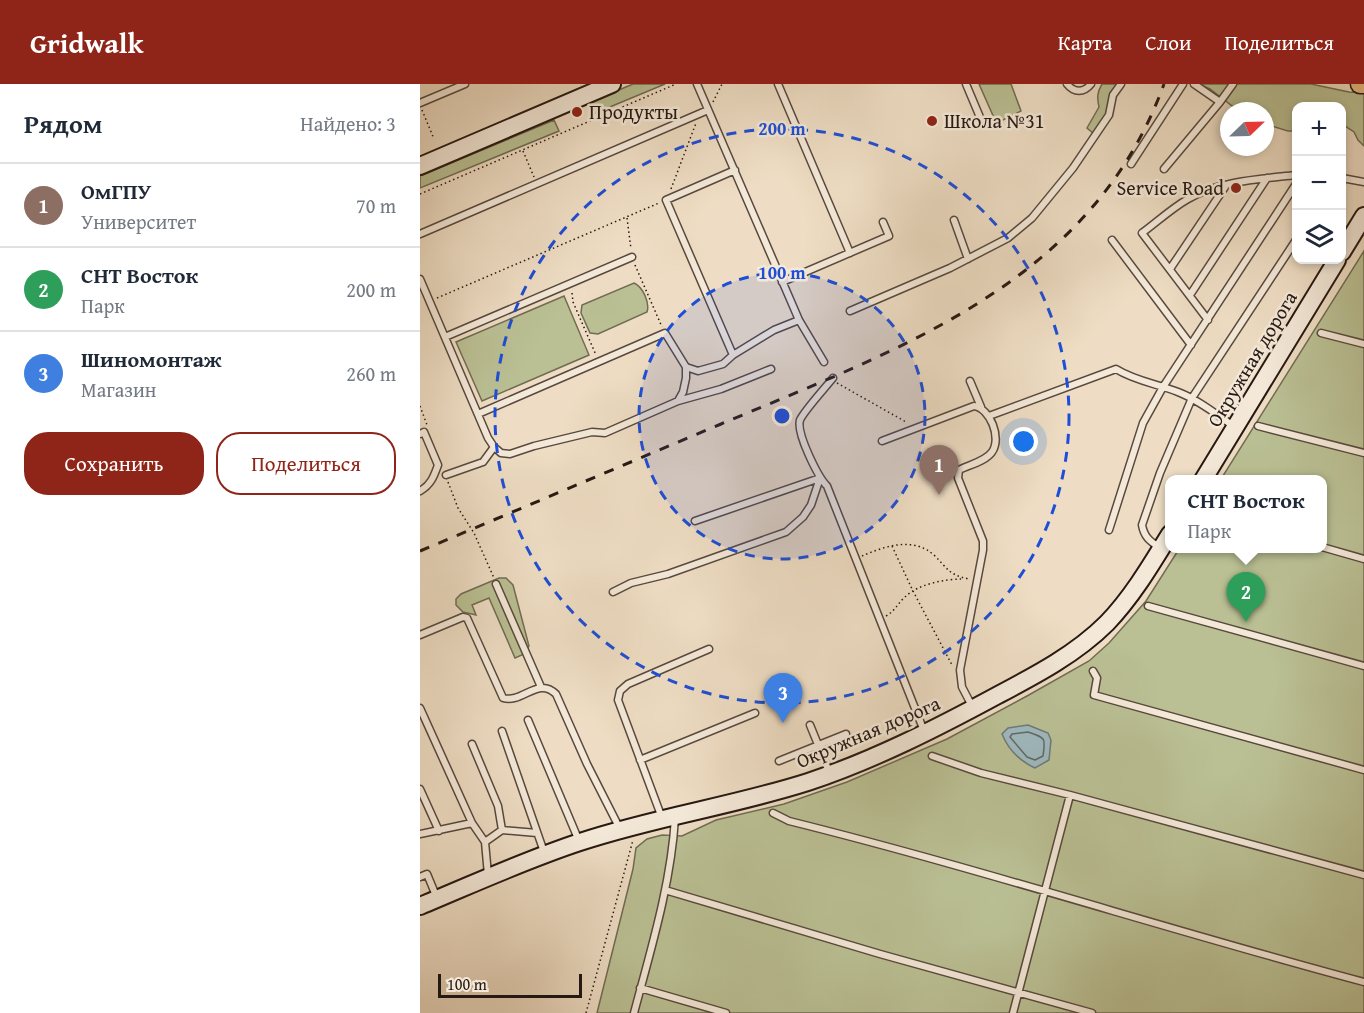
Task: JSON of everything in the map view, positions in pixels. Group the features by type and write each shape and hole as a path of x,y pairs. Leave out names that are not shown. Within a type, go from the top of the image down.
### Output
{"main road":[{"path":"420,166 612,84"},
{"path":"1346,244 1364,216"},
{"name":"Окружная дорога","path":"1206,475 1335,264"},
{"name":"Окружная дорога","path":"420,906 545,854 580,842 830,774 925,733 1059,660 1098,632 1119,610 1165,542"}],"lane":[{"path":"420,105 465,84"},
{"path":"697,84 799,320 824,362"},
{"path":"778,84 850,253"},
{"path":"966,84 982,122"},
{"path":"1067,84 1079,91 1085,90 1091,84"},
{"path":"850,311 968,259 1008,238 1032,218 1073,168 1109,116 1113,95 1121,84"},
{"path":"1131,164 1183,84"},
{"path":"1194,84 1221,102 1233,84"},
{"path":"1164,169 1220,103"},
{"path":"420,234 708,110"},
{"path":"733,355 666,200 735,170"},
{"path":"1208,320 1142,232 1187,199 1225,186 1292,175"},
{"path":"1190,295 1267,178"},
{"path":"1346,179 1364,182"},
{"path":"1170,269 1225,186"},
{"path":"1109,530 1143,423 1163,387 1292,190"},
{"path":"954,220 968,259"},
{"path":"782,282 889,236 883,222"},
{"path":"1112,240 1191,345"},
{"path":"1160,549 1143,533 1142,525 1160,472 1192,398 1292,246"},
{"path":"445,337 632,257"},
{"path":"420,279 478,414 494,447 501,453 510,454 592,432 605,432 678,401 721,389 771,369"},
{"path":"686,378 698,371 723,364 733,355 774,330 799,320"},
{"path":"478,414 665,333 686,366 683,392 678,401"},
{"path":"1321,333 1364,344"},
{"path":"686,366 698,371"},
{"path":"989,416 1116,369 1133,379 1146,381 1192,398 1236,428"},
{"path":"833,378 800,423 800,429 820,478 827,486 925,733"},
{"path":"970,381 981,407 989,416 996,442 988,456 959,470 958,478 983,541 960,679 973,708"},
{"path":"882,441 974,406 981,407"},
{"path":"1258,426 1364,453"},
{"path":"420,491 426,488 433,479 438,465 422,433"},
{"path":"446,476 483,462 494,447"},
{"path":"695,521 820,478"},
{"path":"613,592 631,583 668,574 786,532 803,517 811,505 820,478"},
{"path":"1327,548 1364,559"},
{"path":"496,584 541,687"},
{"path":"1148,606 1364,666"},
{"path":"420,635 463,617 467,618 503,698 510,699 541,687 551,689 556,694 587,764 621,830"},
{"path":"634,1013 665,890 674,842 669,816 640,760 618,700 620,691 628,684 709,649"},
{"path":"1094,671 1097,678 1094,695 1364,770"},
{"path":"420,708 472,823 485,842 488,877"},
{"path":"640,760 755,713"},
{"path":"528,720 580,842"},
{"path":"810,725 830,774"},
{"path":"502,731 545,854"},
{"path":"779,761 846,734"},
{"path":"472,744 498,806 502,830"},
{"path":"932,756 981,773 1364,875"},
{"path":"420,789 439,831"},
{"path":"1013,1013 1070,795"},
{"path":"773,813 789,821 924,856 1364,982"},
{"path":"420,834 472,823"},
{"path":"485,842 502,830 537,833"},
{"path":"420,877 427,874 437,899"},
{"path":"665,890 880,954 1092,1013"},
{"path":"640,988 726,1013"}],"path":[{"path":"420,194 676,84"},
{"path":"708,110 722,84"},
{"path":"420,105 434,139"},
{"path":"430,302 666,200 700,113"},
{"path":"522,150 537,184"},
{"path":"627,216 632,257 665,333"},
{"path":"572,282 573,302 598,362"},
{"path":"833,378 840,385 916,428"},
{"path":"420,406 427,425 422,433"},
{"path":"446,476 458,508 474,533 496,584"},
{"path":"870,553 906,544 919,546 933,554 948,571 956,576 976,581"},
{"path":"892,546 960,679"},
{"path":"894,612 904,598 913,591 944,581 965,579"},
{"path":"586,1013 638,825"}],"green space":[{"path":"633,84 665,84 593,114 588,103"},
{"path":"979,84 1011,84 1021,111 1001,121 995,120"},
{"path":"1102,84 1119,84 1107,115 1094,134 1087,128 1099,107 1098,95"},
{"path":"1199,84 1311,84 1364,93 1364,146 1354,132 1346,127 1346,102 1292,102 1292,131 1288,131 1274,127 1274,102 1227,102"},
{"path":"554,120 559,131 420,188 420,176"},
{"path":"1364,251 1364,1013 597,1013 633,869 636,848 647,839 662,835 682,836 716,820 784,804 847,782 947,739 1027,696 1089,661 1109,643 1146,601 1176,553 1327,553 1327,475 1224,475"},
{"path":"634,283 645,296 648,304 647,312 598,334 590,333 581,313 582,305"},
{"path":"564,296 589,355 482,401 456,342"},
{"path":"499,578 506,578 513,585 529,646 522,655 515,658 489,598 472,605 476,615 463,612 456,605 456,599 461,594"}],"water":[{"path":"1028,725 1048,733 1051,740 1049,760 1035,768 1015,754 1002,734 1008,728"}],"railway":[{"path":"420,551 855,367 920,336 982,300 1039,259 1089,211 1132,153 1164,84"}],"place":[{"name":"Продукты","path":"577,112"},
{"name":"Школа №31","path":"932,121"},
{"name":"Service Road","path":"1236,188"},
{"name":"ОмГПУ","path":"939,495"},
{"name":"СНТ Восток","path":"1246,622"},
{"name":"Шиномонтаж","path":"783,723"}]}
